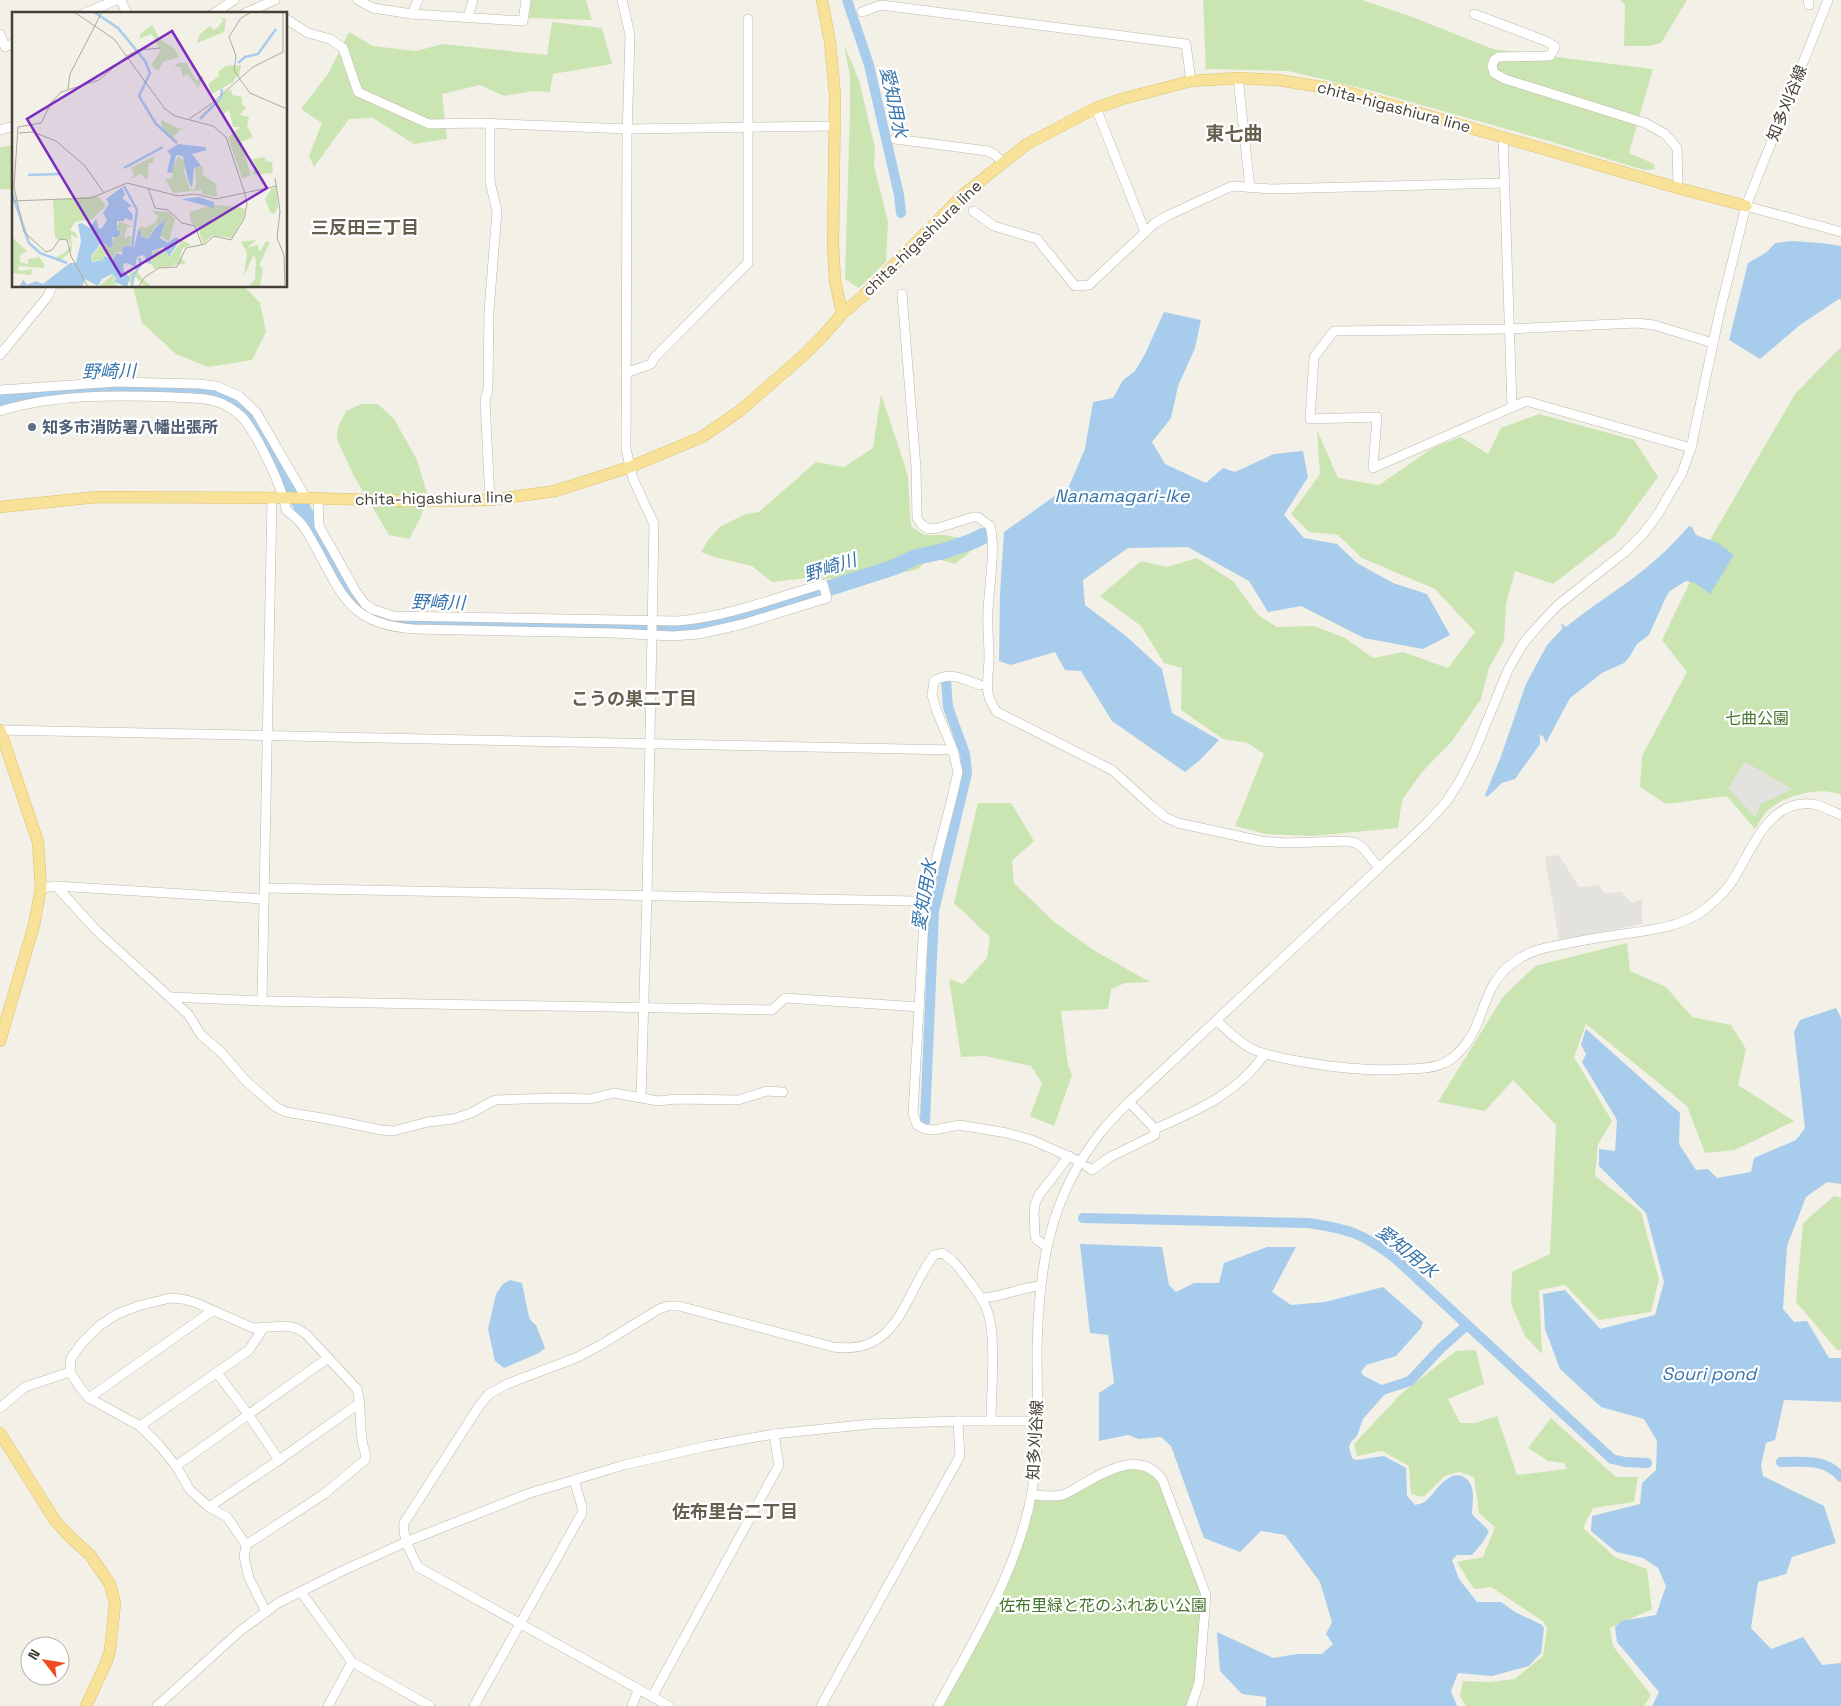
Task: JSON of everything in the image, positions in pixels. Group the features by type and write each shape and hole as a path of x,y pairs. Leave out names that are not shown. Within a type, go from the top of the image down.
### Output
{"main road":[{"name":"chita-higashiura line","path":"822,0 834,72 836,126 834,280 842,314"},
{"name":"chita-higashiura line","path":"0,507 97,497 310,498 410,501 490,500 555,491 630,467 702,437 741,410 805,354 842,314 863,296 964,194 1027,144 1096,108 1122,99 1191,81 1238,78 1278,80 1340,90 1746,206"},
{"path":"0,730 38,842 41,888 34,925 0,1041"},
{"path":"0,1433 54,1519 90,1555 110,1584 115,1603 110,1651 86,1706"}],"street":[{"path":"88,12 116,0"},
{"path":"122,0 126,12"},
{"path":"216,12 234,0"},
{"path":"247,12 275,0"},
{"path":"358,0 373,8 412,14 523,22 526,0"},
{"path":"412,14 418,0"},
{"path":"468,17 473,0"},
{"path":"622,0 630,35 629,129 627,138 626,449 633,479 654,524 641,1097"},
{"name":"知多刈谷線","path":"938,1706 993,1603 1012,1562 1022,1534 1031,1494 1037,1452 1040,1286 1046,1246 1058,1206 1102,1131 1129,1102 1427,823 1447,801 1474,753 1508,670 1523,644 1558,606 1625,552 1643,534 1672,493 1691,448 1746,206 1828,0"},
{"path":"862,12 881,5 1186,44 1191,81"},
{"path":"1474,14 1548,42 1555,47 1550,56 1498,57 1494,60 1492,66 1494,73 1505,79 1645,123 1666,134 1678,148 1678,188"},
{"path":"626,372 651,364 654,358 748,263 748,19"},
{"path":"288,20 308,33 330,39 343,48 358,92 429,124 490,124 629,129 836,126"},
{"path":"0,34 5,46 12,44"},
{"path":"1238,78 1250,188"},
{"path":"1096,108 1145,232"},
{"path":"490,124 490,182 497,211 489,311 488,389 485,401 490,500"},
{"path":"1503,136 1512,407"},
{"path":"896,139 988,151 1004,162"},
{"path":"974,211 994,226 1037,239 1075,286 1089,285 1145,232 1169,215 1232,186 1280,188 1504,183"},
{"path":"1746,206 1841,232"},
{"path":"0,355 48,296 51,288"},
{"path":"902,294 916,467 918,518 922,525 929,529 973,517 978,517 990,526 992,541 987,614 989,657 986,683 991,704 998,712 1112,770 1165,817 1178,823 1261,841 1356,843 1378,868"},
{"path":"1691,448 1526,401 1373,468 1377,417 1310,419 1314,357 1334,331 1508,329 1637,323 1654,325 1714,342"},
{"path":"0,390 117,382 199,384 216,386 238,396 256,412 310,498 319,526 354,590 365,604 393,616 677,621 709,617 823,584 827,598 743,624 705,633 651,635 397,628 372,621 358,613 340,594 301,521 286,510 288,499 253,433 243,418 222,403 202,399 99,396 28,404 0,412"},
{"path":"262,1001 272,499"},
{"path":"980,685 955,676 943,675 934,681 932,695 953,750 958,772 925,903 914,1113 918,1125 925,1129 934,1130 958,1125 1007,1133 1032,1140 1069,1156 1092,1170 1110,1157 1155,1135 1155,1128 1129,1102"},
{"path":"0,730 953,750"},
{"path":"1217,1021 1241,1043 1265,1054 1343,1069 1423,1069 1440,1065 1458,1053 1464,1046 1476,1026 1487,994 1495,981 1504,970 1522,957 1542,949 1656,929 1687,920 1723,893 1759,833 1780,812 1792,806 1804,804 1817,805 1841,816"},
{"path":"41,888 56,886 264,899"},
{"path":"56,886 97,931 188,1014 201,1035 221,1052 247,1082 276,1107 286,1112 393,1131 428,1122 453,1119 471,1113 495,1100 573,1097 590,1099 614,1093 658,1101 676,1099 738,1100 767,1091 783,1092"},
{"path":"265,888 915,901 925,903"},
{"path":"171,997 262,1001 772,1010 785,998 920,1007"},
{"path":"1155,1128 1205,1107 1223,1096 1239,1084 1265,1054"},
{"path":"1046,1246 1037,1240 1035,1236 1035,1204 1045,1186 1069,1156"},
{"path":"669,1706 418,1567 406,1542 403,1530 404,1523 479,1406 489,1394 507,1384 578,1357 659,1309 668,1306 679,1306 833,1347 846,1349 867,1345 878,1340 887,1331 912,1294 927,1264 934,1255 942,1253 950,1258 982,1298 988,1312 992,1332 991,1421"},
{"path":"982,1298 997,1297 1040,1286"},
{"path":"246,1545 324,1494 365,1460 357,1389 306,1334 296,1328 278,1326 253,1328 194,1302 170,1298 138,1306 117,1314 99,1326 82,1343 71,1358 70,1372 80,1389 89,1398 140,1426 176,1466 190,1490 209,1507 226,1518 246,1545 244,1557 249,1578 266,1612"},
{"path":"89,1398 212,1311"},
{"path":"140,1426 249,1350 264,1327"},
{"path":"176,1466 328,1358"},
{"path":"0,1408 24,1386 70,1372"},
{"path":"217,1373 279,1460"},
{"path":"209,1507 360,1403"},
{"path":"821,1706 960,1456 958,1421"},
{"path":"157,1706 240,1631 278,1604 344,1570 406,1542 530,1493 624,1465 707,1446 774,1434 871,1424 1038,1421"},
{"path":"652,1697 779,1465 774,1434"},
{"path":"1031,1494 1042,1497 1062,1495 1120,1466 1138,1464 1146,1466 1162,1479 1206,1595 1199,1682 1191,1706"},
{"path":"474,1706 582,1513 574,1480"},
{"path":"300,1592 352,1662 430,1706"},
{"path":"328,1706 352,1662"},
{"path":"632,1706 638,1690"}],"green space":[{"path":"531,0 586,0 592,20 529,18"},
{"path":"1203,0 1362,0 1415,18 1493,49 1653,69 1629,153 1654,164 1655,169 1644,170 1365,89 1288,71 1207,69 1206,71"},
{"path":"1620,0 1687,0 1661,43 1649,46 1624,46 1625,5"},
{"path":"552,22 602,28 612,64 553,74 550,92 533,91 504,96 480,85 442,94 447,139 414,144 373,118 349,119 314,167 309,156 322,123 301,109 328,74 349,32 373,46 416,51 443,44 547,55"},
{"path":"844,45 859,80 875,148 874,166 888,222 886,262 859,288 845,279 850,76"},
{"path":"12,145 12,190 0,189 0,147"},
{"path":"133,288 246,288 260,303 266,332 252,360 208,367 176,354 142,323"},
{"name":"七曲公園","path":"1841,347 1841,795 1823,791 1791,797 1781,801 1766,812 1755,829 1727,796 1666,804 1640,787 1642,756 1687,672 1662,640 1711,538 1795,394"},
{"path":"881,394 908,478 911,526 924,535 944,535 959,538 975,548 955,564 931,557 918,569 871,580 807,578 772,582 752,566 701,552 709,539 721,526 746,514 759,512 816,462 844,467 873,448"},
{"path":"361,404 378,404 394,419 417,460 427,493 421,517 409,539 389,535 354,476 337,440 338,427 346,411"},
{"path":"1539,414 1634,440 1658,477 1615,536 1553,584 1515,571 1506,604 1504,641 1489,668 1481,699 1452,741 1422,772 1402,800 1398,828 1312,836 1266,834 1235,826 1264,754 1248,743 1223,739 1181,710 1182,668 1164,663 1141,626 1100,596 1141,561 1167,567 1197,558 1233,581 1258,615 1277,627 1314,626 1345,638 1373,658 1403,652 1448,668 1475,632 1435,589 1362,558 1338,535 1309,532 1291,514 1320,474 1317,430 1338,478 1379,485 1434,447 1461,437 1488,454 1501,428"},
{"path":"978,803 1011,803 1034,841 1012,861 1014,883 1053,921 1095,951 1150,982 1125,983 1111,989 1108,1009 1061,1011 1068,1065 1072,1075 1054,1126 1030,1116 1042,1083 1031,1066 985,1056 961,1057 949,979 963,984 987,958 990,937 954,903"},
{"path":"1627,943 1630,971 1666,987 1692,1017 1731,1025 1746,1049 1738,1085 1794,1121 1735,1150 1705,1153 1687,1106 1586,1024 1574,1057 1612,1121 1598,1144 1595,1176 1641,1212 1659,1279 1651,1312 1599,1320 1565,1285 1539,1290 1542,1354 1525,1336 1511,1304 1512,1272 1550,1254 1556,1125 1513,1080 1485,1111 1438,1102 1503,997 1535,966"},
{"path":"1834,1196 1841,1198 1841,1350 1837,1350 1796,1302 1803,1223"},
{"path":"1476,1350 1484,1384 1448,1399 1460,1423 1475,1423 1497,1416 1517,1475 1567,1469 1564,1463 1548,1461 1528,1448 1551,1418 1616,1477 1638,1477 1634,1502 1593,1508 1583,1528 1615,1557 1647,1569 1652,1609 1610,1628 1613,1646 1651,1695 1644,1706 1466,1706 1460,1696 1463,1681 1489,1682 1515,1679 1543,1656 1547,1628 1544,1622 1491,1587 1474,1589 1457,1562 1483,1557 1495,1527 1479,1513 1474,1477 1459,1472 1445,1476 1423,1497 1411,1494 1409,1466 1382,1451 1357,1456 1354,1444 1401,1394 1456,1351"},
{"name":"佐布里緑と花のふれあい公園","path":"1138,1464 1158,1474 1206,1595 1201,1665 1191,1706 938,1706 993,1603 1031,1494 1042,1497"}],"shaded area":[{"path":"1745,762 1792,789 1761,804 1755,817 1728,788"},
{"path":"1559,855 1579,887 1598,885 1605,893 1621,892 1632,903 1642,899 1642,924 1559,940 1545,857"}],"water":[{"path":"1791,241 1841,246 1841,300 1839,299 1800,325 1760,359 1729,340 1748,263 1767,252 1775,243"},
{"name":"Nanamagari-Ike","path":"1164,312 1201,320 1195,348 1178,386 1171,418 1152,442 1165,464 1206,483 1223,468 1235,472 1274,454 1303,451 1308,477 1284,515 1304,538 1337,544 1357,563 1393,583 1427,594 1450,635 1423,649 1364,638 1301,606 1268,612 1249,581 1188,547 1128,548 1083,580 1085,605 1126,636 1162,669 1172,713 1219,740 1200,760 1185,772 1112,721 1081,671 1065,670 1055,652 1011,665 999,661 1000,594 1004,532 1069,486 1085,449 1093,402 1113,398 1123,380 1135,371"},
{"path":"1689,526 1692,527 1696,535 1718,543 1734,555 1710,594 1695,583 1686,581 1670,591 1649,635 1637,644 1624,663 1602,673 1570,698 1546,743 1543,736 1540,735 1540,744 1515,779 1502,783 1487,797 1485,795 1500,759 1526,684 1547,645 1563,628 1561,625 1566,627 1623,586 1654,561"},
{"name":"Souri pond","path":"1836,1008 1841,1018 1841,1184 1827,1182 1806,1197 1787,1246 1783,1309 1794,1322 1807,1321 1829,1358 1841,1358 1841,1402 1784,1400 1775,1440 1766,1443 1761,1465 1763,1476 1824,1506 1836,1543 1792,1557 1786,1574 1758,1582 1751,1628 1771,1649 1803,1637 1822,1665 1841,1663 1841,1706 1652,1706 1659,1692 1617,1642 1615,1627 1622,1621 1656,1615 1666,1586 1658,1568 1643,1558 1616,1552 1591,1531 1592,1516 1640,1504 1642,1483 1656,1470 1657,1441 1644,1419 1601,1407 1560,1369 1545,1329 1543,1294 1565,1290 1600,1329 1655,1315 1664,1282 1646,1213 1599,1166 1599,1149 1615,1151 1617,1120 1582,1062 1586,1054 1581,1045 1586,1029 1680,1113 1679,1144 1696,1170 1708,1169 1717,1178 1751,1172 1754,1158 1796,1140 1805,1128 1794,1032 1800,1020"},
{"path":"1080,1244 1162,1247 1169,1285 1176,1292 1194,1283 1219,1283 1224,1263 1267,1247 1296,1247 1272,1292 1291,1305 1325,1302 1383,1287 1423,1322 1421,1328 1396,1356 1366,1365 1361,1372 1364,1376 1384,1386 1386,1393 1363,1419 1357,1436 1349,1447 1352,1458 1356,1460 1384,1456 1406,1468 1407,1496 1415,1505 1426,1501 1443,1483 1453,1476 1458,1475 1468,1480 1473,1494 1472,1514 1489,1531 1472,1555 1457,1555 1452,1560 1459,1579 1477,1602 1501,1602 1515,1612 1542,1625 1544,1628 1541,1653 1529,1666 1492,1676 1458,1673 1451,1691 1457,1706 1266,1706 1266,1697 1242,1694 1220,1671 1217,1632 1273,1658 1297,1654 1322,1654 1333,1644 1326,1634 1332,1622 1320,1582 1285,1535 1261,1531 1240,1552 1204,1538 1171,1446 1161,1437 1139,1439 1128,1435 1099,1441 1099,1393 1114,1383 1108,1335 1090,1333"},
{"path":"510,1280 522,1283 529,1317 536,1325 545,1348 539,1353 504,1368 495,1361 488,1329 496,1294 503,1284"}],"waterway":[{"name":"愛知用水","path":"847,0 869,65 899,195 901,213"},
{"name":"野崎川","path":"0,402 75,391 116,389 205,391 227,399 240,407 256,423 349,594 359,606 370,614 382,620 397,623 675,628 713,624 892,568 916,557 944,551 983,536"},
{"name":"愛知用水","path":"925,1121 934,911 967,773 965,754 948,707 946,680"},
{"name":"愛知用水","path":"1083,1218 1308,1223 1334,1227 1354,1233 1395,1258 1612,1459 1625,1462 1647,1463"},
{"path":"1373,1393 1410,1381 1441,1348 1467,1325"},
{"name":"愛知用水","path":"1781,1462 1813,1462 1828,1467 1841,1477"}],"place":[{"name":"知多市消防署八幡出張所","path":"32,427"}],"district":[{"name":"東七曲","path":"1234,133"},
{"name":"三反田三丁目","path":"365,227"},
{"name":"こうの巣二丁目","path":"634,698"},
{"name":"佐布里台二丁目","path":"735,1511"}]}
